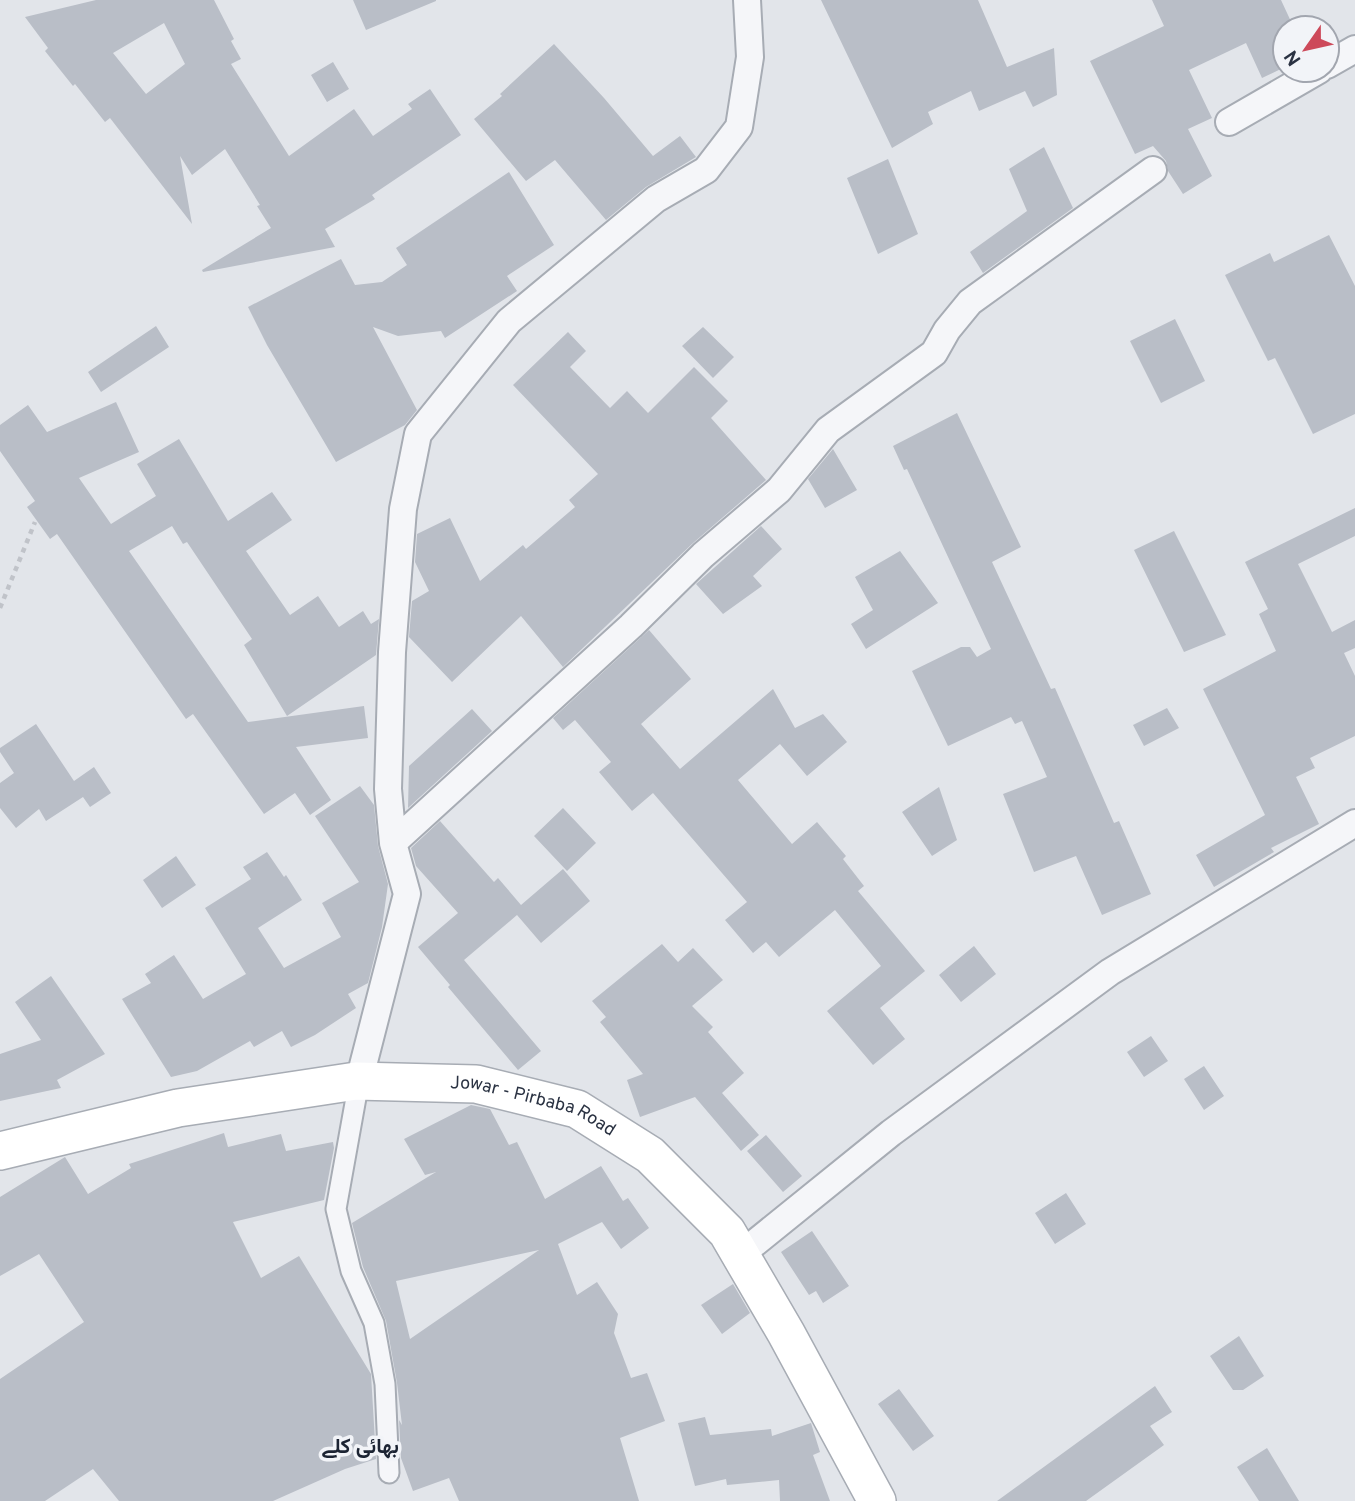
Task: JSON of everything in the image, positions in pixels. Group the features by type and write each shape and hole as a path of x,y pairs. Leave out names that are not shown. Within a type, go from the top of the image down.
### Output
{"main road":[{"name":"Jowar - Pirbaba Road","path":"0,1151 178,1108 359,1081 476,1084 577,1109 650,1155 727,1232 786,1333 877,1501"}],"street":[{"path":"388,1473 385,1384 374,1323 351,1271 337,1209 359,1081 407,894 393,843 388,789 392,652 403,509 418,434 509,321 656,199 706,170 739,127 750,57 747,0"},
{"path":"1229,122 1295,84"},
{"path":"393,843 631,626 703,555 779,490 828,430 934,353 947,330 970,302 1153,170"},
{"path":"740,1255 891,1133 1110,972 1355,823"}],"path":[{"path":"0,608 34,522"}],"building":[{"path":"96,0 214,0 241,59 231,64 289,156 354,109 373,136 412,109 408,104 430,89 461,135 372,195 375,199 325,229 335,247 203,272 202,270 271,228 225,149 192,175 180,156 192,224 110,118 105,122 75,84 73,86 45,51 48,48 25,17","holes":["164,23 185,64 146,94 113,53"]},
{"path":"353,0 436,0 436,1 366,30"},
{"path":"821,0 978,0 1007,67 1054,48 1057,95 1033,107 1025,91 979,111 971,91 928,112 933,124 892,148"},
{"path":"1152,0 1281,0 1288,14 1271,14 1271,74 1262,78 1246,43 1189,70 1212,118 1188,129 1212,176 1183,194 1168,171 1166,161 1153,146 1135,154 1090,61 1164,26"},
{"path":"554,44 653,156 680,136 696,157 646,187 606,220 555,160 526,181 474,119 502,96 500,94"},
{"path":"333,62 349,89 327,102 311,75"},
{"path":"1044,147 1073,208 983,273 970,252 1027,211 1009,169"},
{"path":"888,159 918,234 878,254 847,178"},
{"path":"509,172 554,245 507,276 517,291 445,338 441,331 398,336 373,327 417,410 405,425 336,462 267,345 248,307 341,259 355,285 382,282 407,265 396,248"},
{"path":"1329,235 1355,286 1355,414 1313,434 1275,358 1268,361 1225,275 1270,253 1274,262"},
{"path":"1175,319 1205,381 1161,403 1130,341"},
{"path":"156,326 169,347 101,392 88,372"},
{"path":"703,327 734,357 713,378 682,346"},
{"path":"568,332 586,351 570,367 610,408 627,391 648,413 694,367 728,401 711,418 766,480 692,544 563,667 521,616 452,682 409,637 412,601 429,591 415,562 417,534 450,518 480,581 523,545 526,549 575,507 569,500 598,474 513,385"},
{"path":"116,402 139,452 79,478 111,524 156,496 137,464 179,439 228,521 272,492 292,520 246,551 290,615 318,596 339,627 363,611 371,624 379,619 376,655 287,716 244,645 252,639 187,542 183,544 172,526 129,551 248,722 364,706 368,738 296,747 331,800 310,815 295,793 264,814 193,714 186,719 57,534 50,539 27,507 35,501 0,451 0,425 28,405 47,432"},
{"path":"957,413 1021,547 992,562 1051,689 1055,688 1114,823 1119,821 1151,894 1102,915 1076,856 1034,872 1003,794 1047,777 1022,721 1015,724 1011,717 948,746 912,671 961,647 970,647 977,657 991,649 907,469 904,470 893,446"},
{"path":"833,449 857,490 825,508 808,479"},
{"path":"1355,508 1355,536 1298,564 1332,632 1355,620 1355,648 1344,653 1355,676 1355,736 1310,758 1315,768 1296,777 1319,824 1271,848 1274,852 1214,887 1196,855 1265,815 1203,689 1276,651 1259,614 1268,609 1245,562"},
{"path":"761,526 782,549 753,576 762,586 723,614 696,584"},
{"path":"1174,531 1226,635 1184,652 1134,550"},
{"path":"900,551 938,603 866,649 851,624 873,610 855,577"},
{"path":"649,630 691,679 641,724 680,769 773,689 795,728 823,714 847,742 807,776 780,744 738,780 792,844 817,822 846,856 843,859 864,886 858,891 925,971 880,1008 905,1039 873,1065 827,1011 881,966 835,910 779,957 766,942 753,953 725,920 747,902 653,793 632,811 599,772 611,762 575,720 563,730 553,718"},
{"path":"1167,708 1179,728 1144,746 1133,725"},
{"path":"472,709 492,731 408,808 409,766"},
{"path":"36,724 74,781 94,767 111,793 90,807 83,797 46,821 39,809 16,828 0,808 0,783 14,773 0,748"},
{"path":"360,786 374,805 378,846 388,884 382,927 368,983 348,994 356,1008 291,1047 282,1031 254,1047 250,1041 197,1071 171,1077 122,999 151,983 145,974 174,955 203,999 246,974 205,908 251,879 243,867 267,852 302,900 258,928 284,968 341,937 322,903 359,882 315,816"},
{"path":"939,787 957,840 932,856 902,812"},
{"path":"563,808 596,843 567,871 534,836"},
{"path":"440,821 494,882 498,878 521,905 563,869 590,901 541,943 517,915 464,960 541,1051 518,1070 418,947 458,913 416,866 411,848"},
{"path":"176,856 196,885 162,908 143,880"},
{"path":"662,944 678,962 693,948 723,980 692,1006 713,1027 708,1032 744,1073 722,1093 759,1135 741,1151 695,1097 640,1117 627,1080 643,1074 600,1022 606,1017 592,1001"},
{"path":"974,946 996,974 961,1002 939,975"},
{"path":"51,976 105,1054 57,1080 61,1088 0,1101 0,1054 41,1040 15,1002"},
{"path":"1151,1036 1168,1061 1144,1077 1127,1052"},
{"path":"1204,1066 1224,1096 1204,1110 1184,1079"},
{"path":"471,1105 490,1109 509,1145 517,1142 545,1199 601,1166 623,1201 628,1198 649,1228 621,1249 602,1222 558,1244 577,1295 597,1282 618,1314 614,1333 631,1378 647,1373 665,1421 620,1438 639,1501 459,1501 449,1478 413,1491 401,1458 399,1420 402,1425 386,1321 363,1267 352,1223 436,1172 425,1175 404,1139","holes":["539,1250 410,1339 396,1281"]},
{"path":"224,1133 228,1147 281,1134 286,1151 333,1142 324,1200 233,1222 261,1278 299,1256 371,1374 376,1459 345,1469 273,1501 119,1501 93,1469 45,1501 0,1501 0,1379 84,1322 39,1254 0,1276 0,1197 65,1157 88,1194 131,1168 129,1164"},
{"path":"766,1135 802,1176 783,1192 747,1151"},
{"path":"1066,1193 1086,1224 1055,1244 1035,1213"},
{"path":"812,1231 849,1286 823,1303 816,1291 809,1295 781,1252"},
{"path":"733,1284 750,1313 722,1334 701,1305"},
{"path":"1239,1336 1264,1376 1243,1390 1233,1390 1210,1356"},
{"path":"1155,1386 1172,1412 1150,1426 1164,1445 1086,1501 997,1501"},
{"path":"899,1389 934,1436 913,1451 878,1404"},
{"path":"705,1417 710,1435 771,1429 772,1436 811,1423 820,1452 813,1455 830,1501 780,1501 779,1480 727,1485 726,1479 695,1486 678,1423"},
{"path":"1267,1448 1299,1501 1259,1501 1237,1467"}],"district":[{"name":"بھائی كلے","path":"360,1447"}]}
